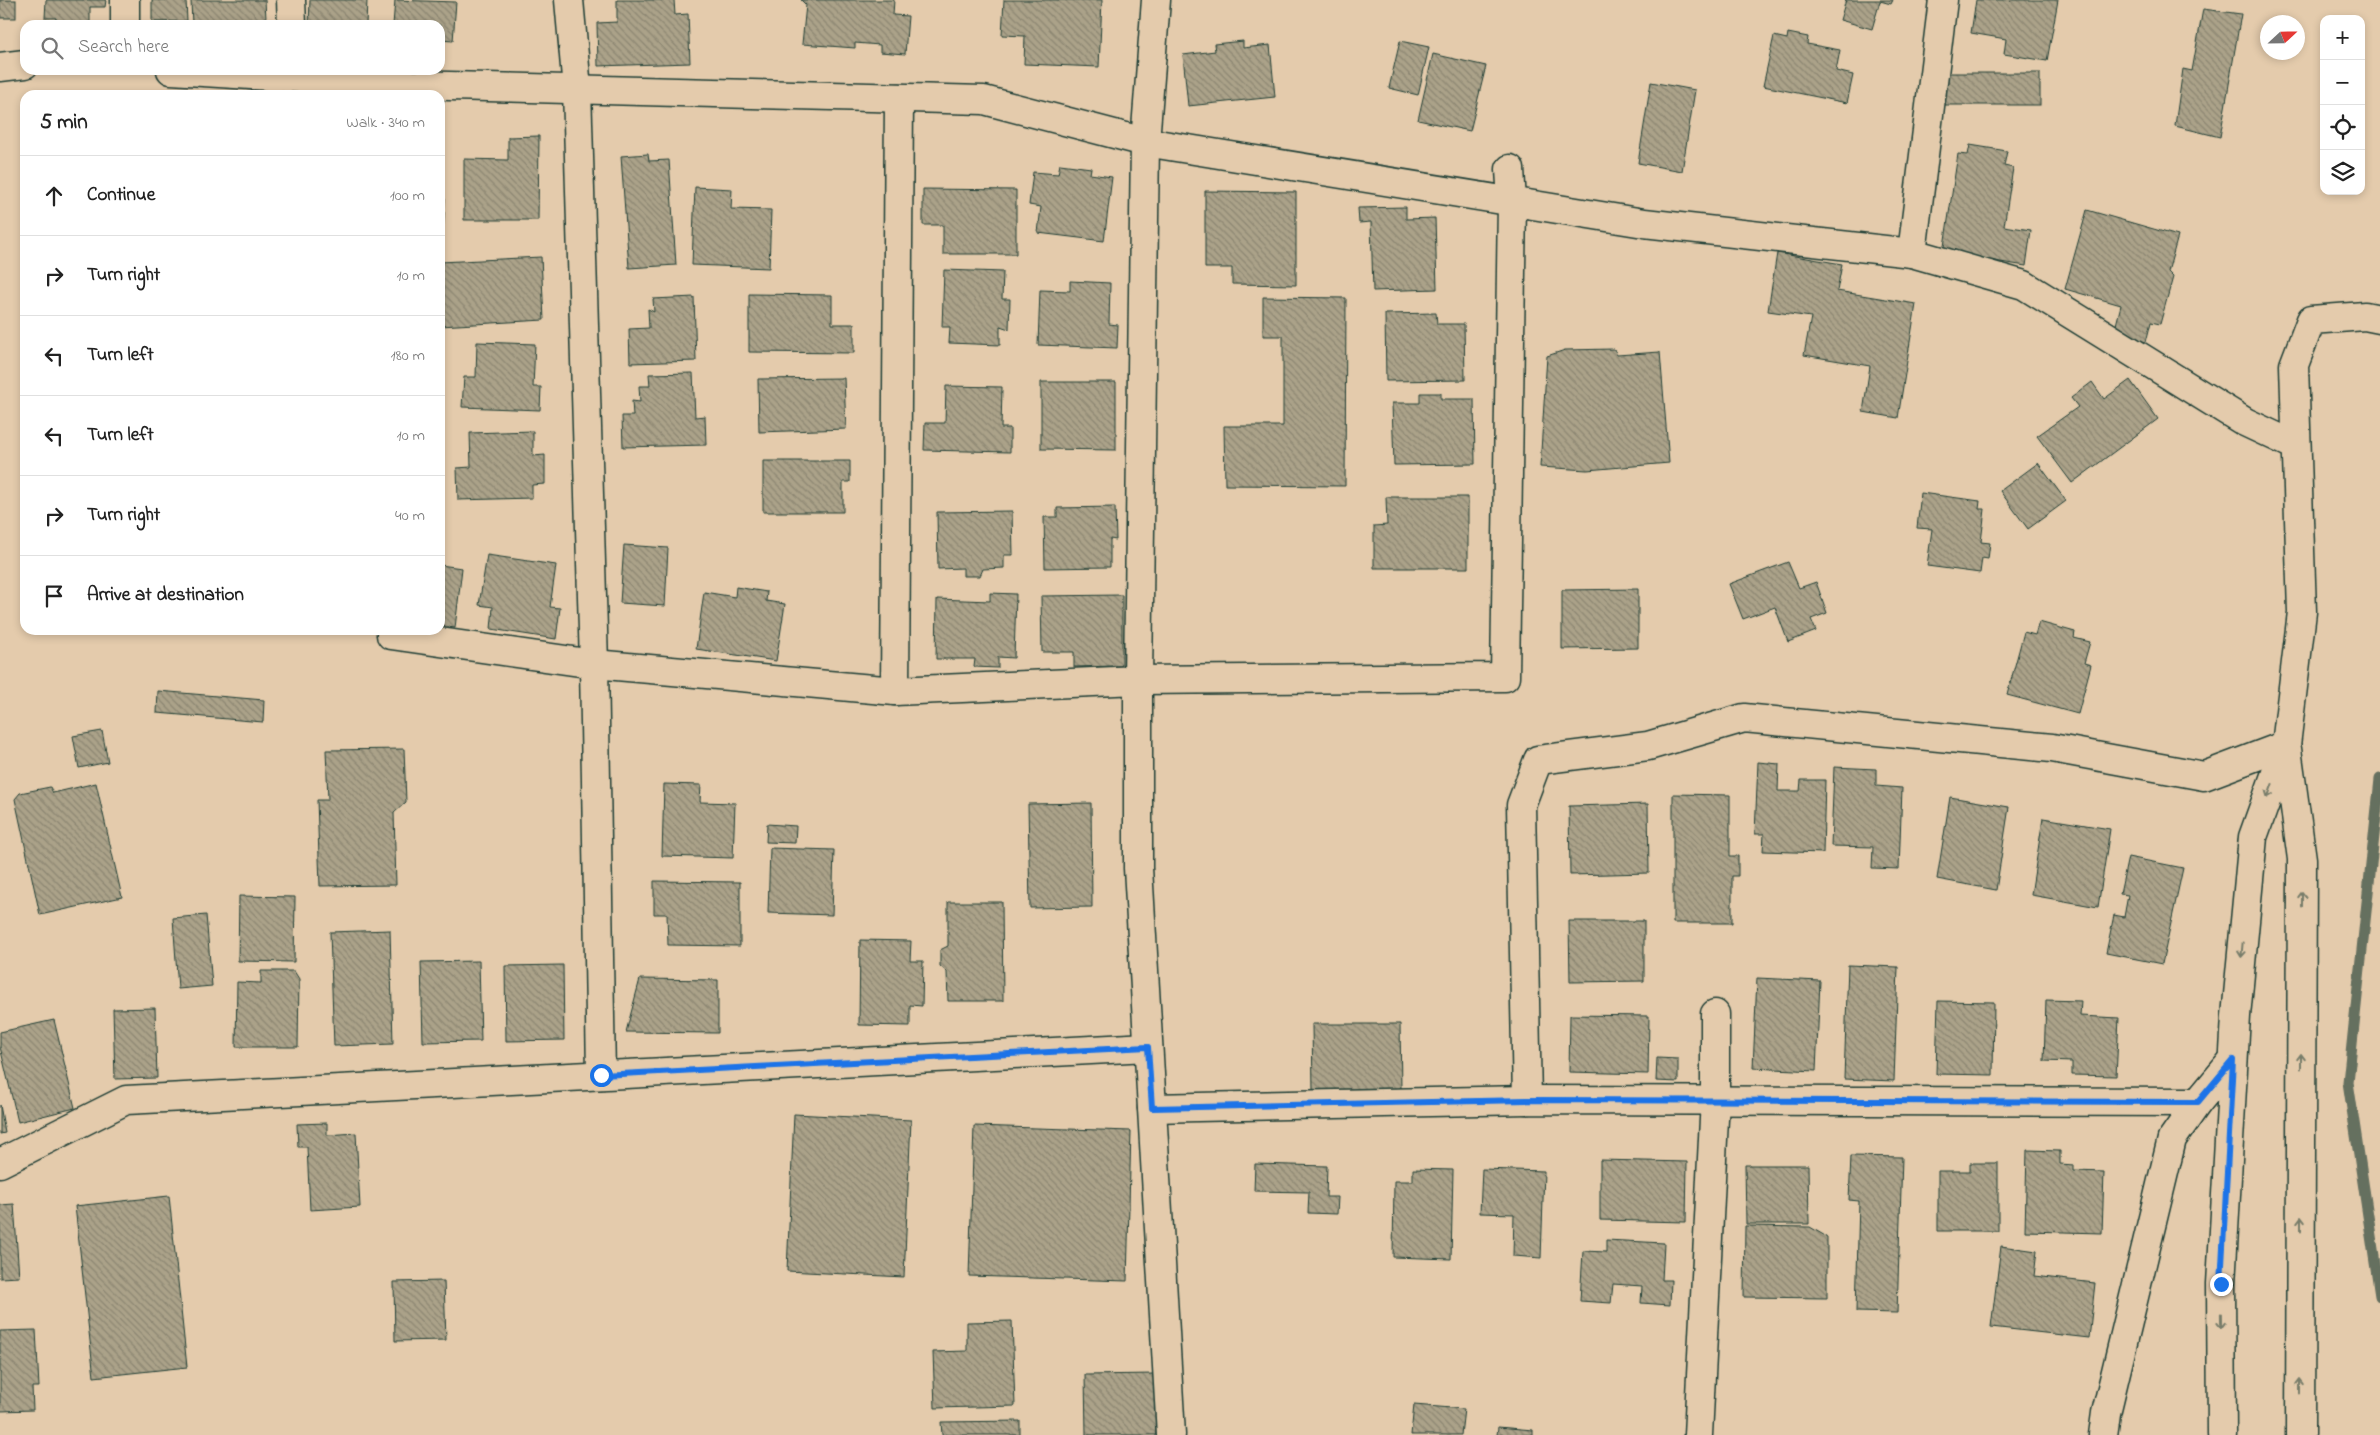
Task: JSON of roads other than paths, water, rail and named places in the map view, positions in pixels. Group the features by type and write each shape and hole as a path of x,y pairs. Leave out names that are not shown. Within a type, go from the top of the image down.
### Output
{"street":[{"path":"124,20 125,0"},
{"path":"291,0 292,20"},
{"path":"569,0 576,89 594,664 601,1075"},
{"path":"1156,0 1145,142 1138,680 1138,868 1171,1435"},
{"path":"1912,254 1943,0"},
{"path":"0,67 20,65"},
{"path":"305,75 412,84 984,100 1145,142 1644,223 1912,254 2024,285 2245,422 2296,446"},
{"path":"895,691 899,98"},
{"path":"391,636 594,664 895,691 1138,680 1505,677 1512,202 1510,169"},
{"path":"2222,1435 2221,1284 2233,1060 2253,837 2286,745 2302,612 2294,365 2311,320 2372,317"},
{"path":"1527,1100 1521,805 1538,760 1648,746 1744,718 2052,748 2204,776 2286,745"},
{"path":"2286,745 2302,859 2300,1435"},
{"path":"1698,1435 1715,1099 1716,1014"},
{"path":"0,1163 126,1100 1148,1047"},
{"path":"2103,1435 2106,1413 2172,1139 2198,1102 2233,1060"},
{"path":"1152,1108 1527,1100 1715,1099 2198,1102"}],"waterway":[{"path":"2380,779 2348,1082 2380,1296"}]}
